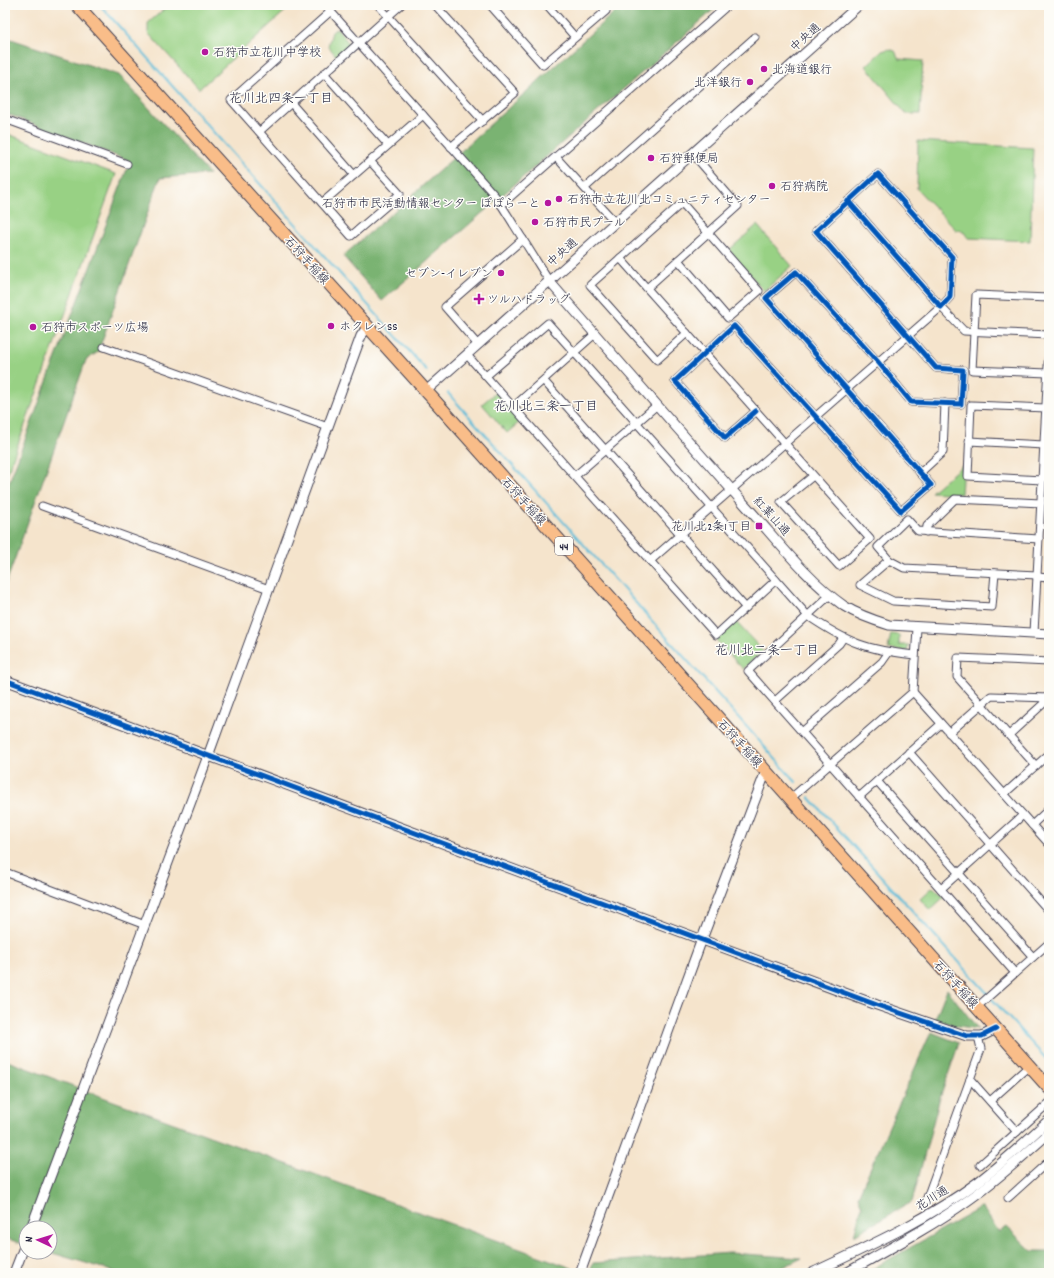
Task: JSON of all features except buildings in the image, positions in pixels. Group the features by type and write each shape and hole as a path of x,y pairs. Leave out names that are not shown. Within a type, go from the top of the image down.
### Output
{"main road":[{"name":"石狩手稲線","path":"77,5 368,326 766,771 795,796 982,1004 996,1030 1049,1088"}],"street":[{"path":"325,5 452,147 501,205 549,281"},
{"path":"378,5 483,121"},
{"path":"260,131 401,5"},
{"path":"435,5 515,93 452,147"},
{"path":"490,5 543,65 606,11 601,5"},
{"path":"547,5 575,37"},
{"path":"501,205 728,5"},
{"name":"中央通","path":"426,391 859,5"},
{"path":"331,11 231,100 260,131 351,236 400,194 370,161"},
{"path":"585,188 754,37"},
{"path":"324,74 388,145"},
{"path":"291,103 354,175"},
{"path":"322,203 423,115"},
{"path":"5,119 127,164"},
{"path":"647,288 738,206 692,153"},
{"path":"556,157 615,222"},
{"path":"650,561 731,489 784,443 816,416 846,390 878,362 909,335 941,307 950,297 952,257 878,174 816,231 909,335 936,368 963,370 961,404 911,402 878,362 796,272 766,298 846,390 920,473 930,486 901,511 816,416 734,326 675,381 725,438 756,411"},
{"path":"848,201 964,331 1049,335"},
{"path":"678,260 728,318 759,291 682,203 590,285 657,360 687,333"},
{"path":"478,345 445,307 523,239"},
{"path":"620,258 870,539 839,566 782,502 813,476"},
{"name":"紅葉山通","path":"549,281 731,489 810,576 830,596 845,607 871,620 889,625 916,628 1049,634"},
{"path":"1048,373 972,370 976,295 1049,298"},
{"path":"486,376 548,323 808,616 843,638 867,648 915,655"},
{"path":"34,1220 208,756 361,336 368,326"},
{"path":"514,407 595,334"},
{"path":"104,347 328,427"},
{"path":"1034,634 1049,347"},
{"path":"467,355 716,635 776,580"},
{"path":"544,381 746,608"},
{"path":"920,473 943,452 945,403"},
{"path":"575,476 635,422 657,405"},
{"path":"1042,480 968,476 971,405 1046,408"},
{"path":"970,441 1044,445"},
{"path":"1041,496 1049,496"},
{"path":"926,532 927,526 955,499 1041,503"},
{"path":"42,506 269,589"},
{"path":"1039,539 918,531 907,519 878,547 889,560 904,568 994,573 1049,578"},
{"path":"889,560 860,585 894,601 992,607 994,573"},
{"path":"830,596 748,671 1015,973"},
{"path":"916,628 913,692 1049,844"},
{"path":"775,701 839,644 843,638"},
{"path":"802,732 882,662 889,652"},
{"path":"1036,766 957,677 958,658 1049,662"},
{"path":"5,680 877,1005 967,1036 978,1036 996,1030"},
{"path":"795,796 913,692"},
{"path":"949,733 991,696 1047,698"},
{"path":"1009,736 1043,704 1047,698"},
{"path":"859,797 941,724"},
{"path":"909,752 1049,911"},
{"path":"1004,794 1049,754"},
{"path":"580,1273 702,939 766,771"},
{"path":"877,781 1033,957"},
{"path":"1032,825 1049,809"},
{"path":"941,889 1023,815"},
{"path":"5,872 145,925"},
{"path":"982,1004 1049,943"},
{"path":"925,1203 981,1049 978,1036"},
{"path":"990,1101 1028,1066"},
{"path":"970,1079 1017,1132"},
{"path":"980,1165 1049,1103"},
{"name":"花川通","path":"812,1273 876,1243 950,1201 1002,1162 1049,1120"},
{"name":"花川通","path":"846,1273 967,1202 997,1179 1049,1133"},
{"path":"1008,1198 1048,1164"},
{"path":"14,1273 19,1260"}],"green space":[{"name":"石狩市立花川中学校","path":"169,5 292,5 199,89 148,33 148,23"},
{"path":"622,5 719,5 382,301 343,256"},
{"path":"337,28 350,45 337,57 328,46 332,32"},
{"path":"5,37 119,75 209,174 160,178 98,352 86,360 5,586 5,493 130,161 5,113"},
{"path":"889,49 895,51 899,59 923,61 920,114 906,114 866,66 882,51"},
{"name":"石狩市スポーツ広場","path":"5,133 116,174 5,480"},
{"path":"918,141 1033,148 1030,241 968,238 963,231 956,230 917,189"},
{"path":"757,225 792,266 764,291 729,250"},
{"path":"496,392 522,420 507,433 482,404"},
{"path":"963,465 961,494 931,492"},
{"path":"736,622 763,651 743,669 716,640"},
{"path":"891,634 899,635 899,645 909,645 907,651 888,649"},
{"path":"933,887 944,897 930,910 920,899"},
{"path":"947,989 978,1029 953,1025 935,1019"},
{"path":"931,1032 959,1043 938,1104 912,1202 854,1235 862,1206 858,1196"},
{"path":"5,1060 572,1268 571,1273 119,1273 58,1255 58,1220 18,1220 18,1242 5,1238"},
{"path":"982,1207 999,1232 1007,1227 1032,1251 1049,1251 1049,1273 865,1273"},
{"path":"730,1253 802,1258 771,1273 589,1273 593,1263"}],"waterway":[{"path":"100,5 427,371"},
{"path":"448,393 796,782"},
{"path":"809,797 988,994"},
{"path":"991,998 1049,1062"}],"cycle path":[{"path":"756,411 725,438 675,381 734,326 901,511 931,485 766,298 796,272 878,362 911,402 961,404 963,370 936,368 816,231 878,174 952,257 950,297 941,307 848,201"},
{"path":"5,680 877,1005 967,1036 982,1036 996,1029"}],"place":[{"name":"石狩市立花川中学校","path":"205,52"},
{"name":"北海道銀行","path":"764,69"},
{"name":"北洋銀行","path":"750,82"},
{"name":"石狩郵便局","path":"651,158"},
{"name":"石狩病院","path":"772,186"},
{"name":"石狩市立花川北コミュニティセンター","path":"559,199"},
{"name":"石狩市市民活動情報センター ぽぽらーと","path":"548,203"},
{"name":"石狩市民プール","path":"535,222"},
{"name":"セブン-イレブン","path":"501,273"},
{"name":"ツルハドラッグ","path":"479,299"},
{"name":"ホクレンSS","path":"331,326"},
{"name":"石狩市スポーツ広場","path":"33,327"},
{"name":"花川北2条1丁目","path":"759,526"}],"district":[{"name":"花川北四条一丁目","path":"281,97"},
{"name":"花川北三条一丁目","path":"546,405"},
{"name":"花川北二条一丁目","path":"767,649"}]}
